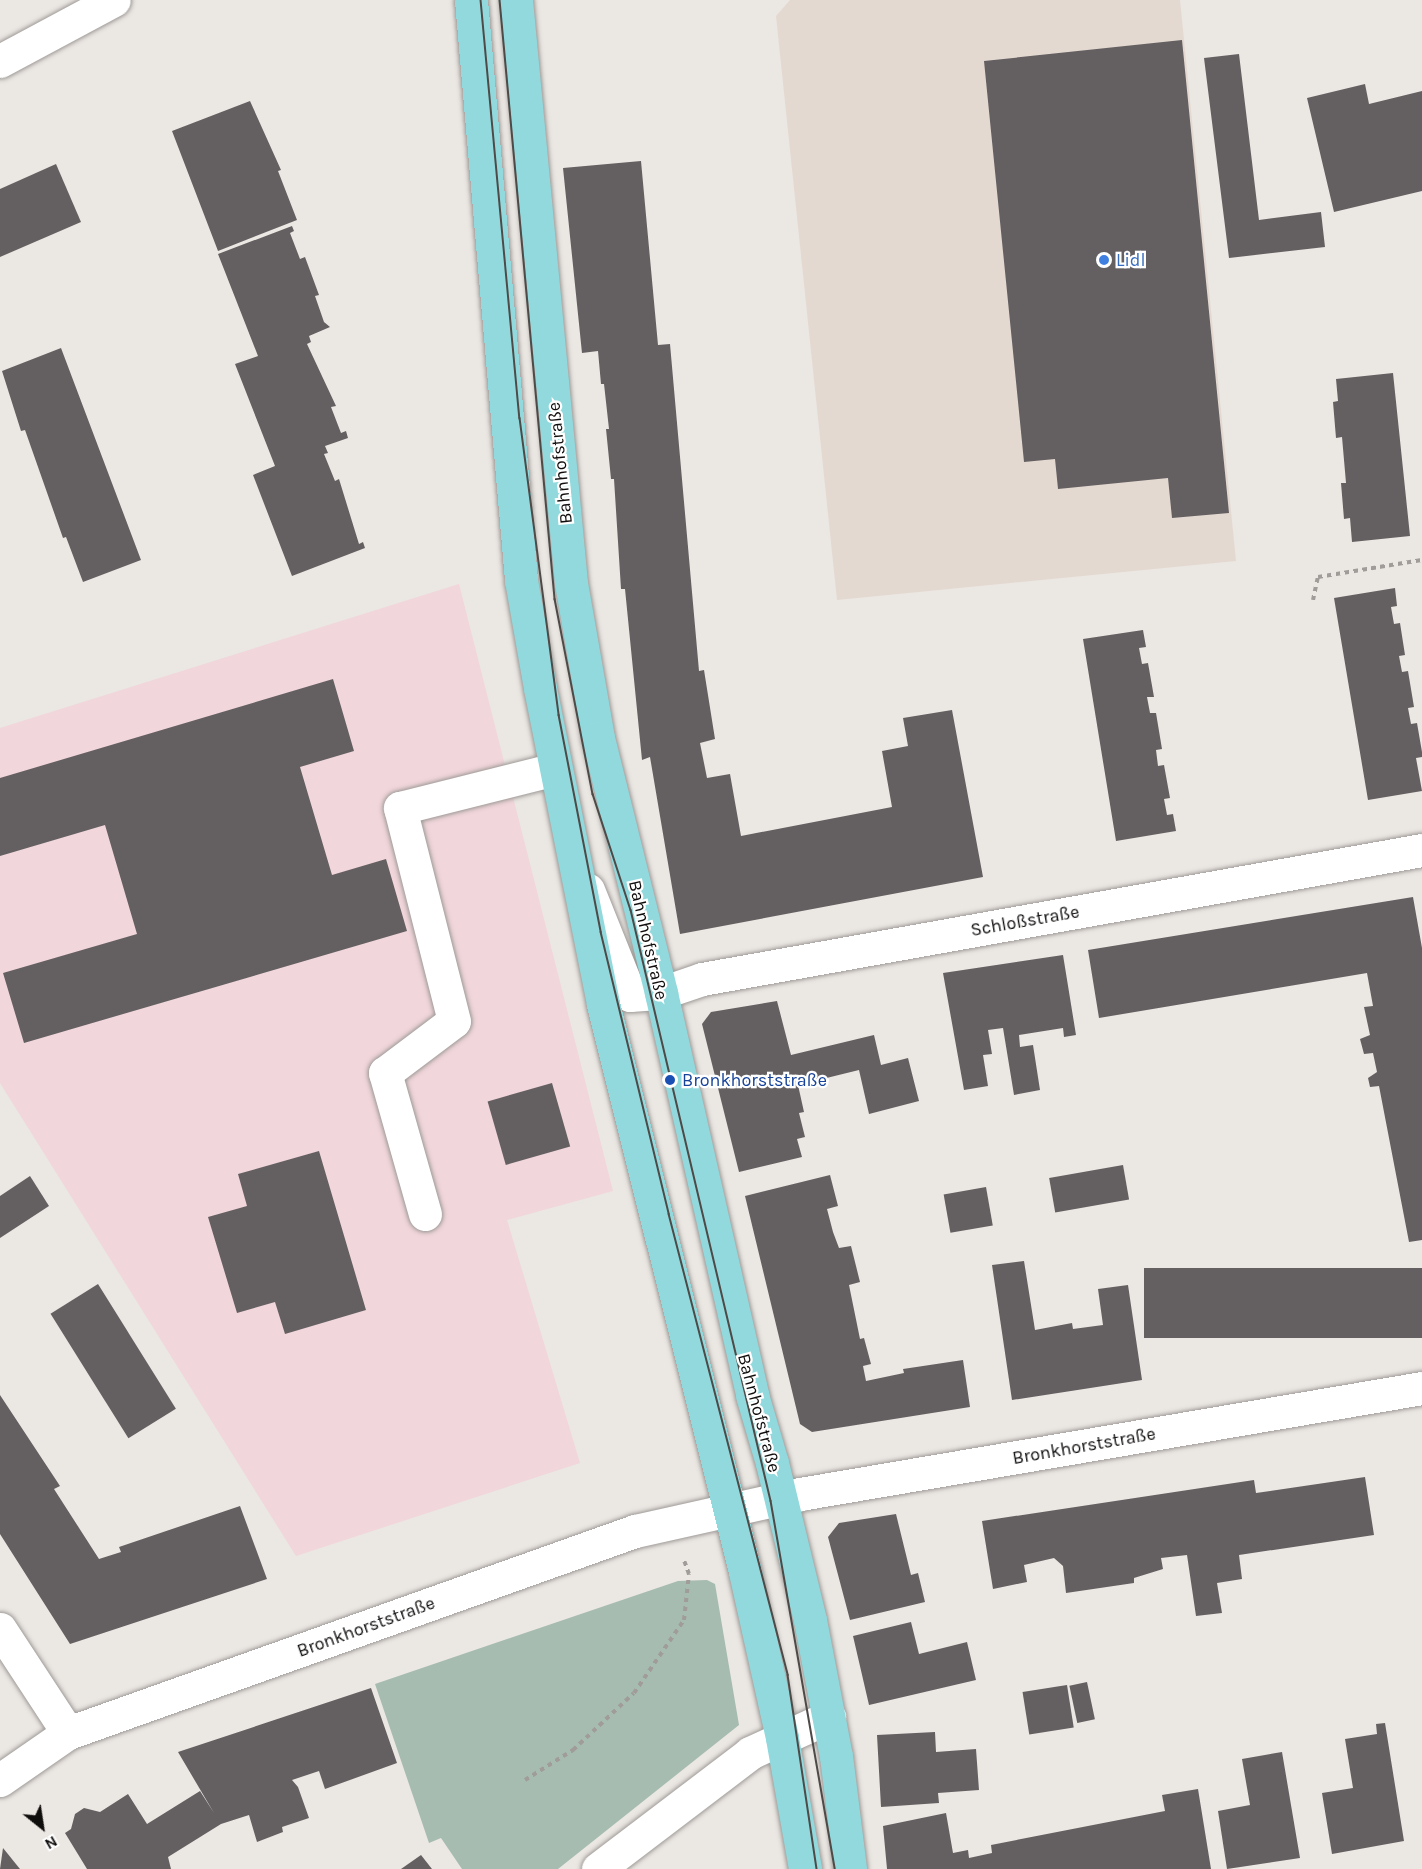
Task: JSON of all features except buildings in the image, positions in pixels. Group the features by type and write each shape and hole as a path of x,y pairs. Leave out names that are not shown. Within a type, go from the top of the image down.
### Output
{"main road":[{"name":"Bahnhofstraße","path":"471,0 521,580 555,769 603,1004 753,1504 829,1717 850,1869"},
{"name":"Bahnhofstraße","path":"516,0 571,583 645,994 752,1395 753,1504 782,1738 805,1869"}],"street":[{"path":"0,61 114,0"},
{"path":"424,1214 385,1073 454,1021 400,808 555,769"},
{"name":"Schloßstraße","path":"645,994 702,979 1422,850"},
{"name":"Bahnhofstraße","path":"573,857 645,994"},
{"name":"Bronkhorststraße","path":"0,1780 68,1733 635,1531 753,1504 1422,1388"},
{"path":"0,1629 68,1733"},
{"path":"598,1869 750,1753 829,1717"}],"path":[{"path":"1313,600 1318,578 1422,560"},
{"path":"525,1780 573,1750 634,1693 684,1620 689,1574 671,1522"}],"shaded area":[{"path":"790,0 1180,0 1236,561 837,600 776,16"},
{"path":"459,584 613,1191 507,1220 580,1463 296,1556 0,1083 0,728"}],"green space":[{"path":"707,1580 715,1584 739,1725 558,1869 462,1869 441,1838 429,1843 375,1684 678,1581"}],"tram line":[{"path":"481,0 520,418 559,715 601,932 669,1214 788,1675 817,1869"},
{"path":"500,0 555,599 593,794 631,910 771,1501 835,1869"}],"place":[{"name":"Lidl","path":"1104,260"},
{"name":"Bronkhorststraße","path":"670,1080"}]}
